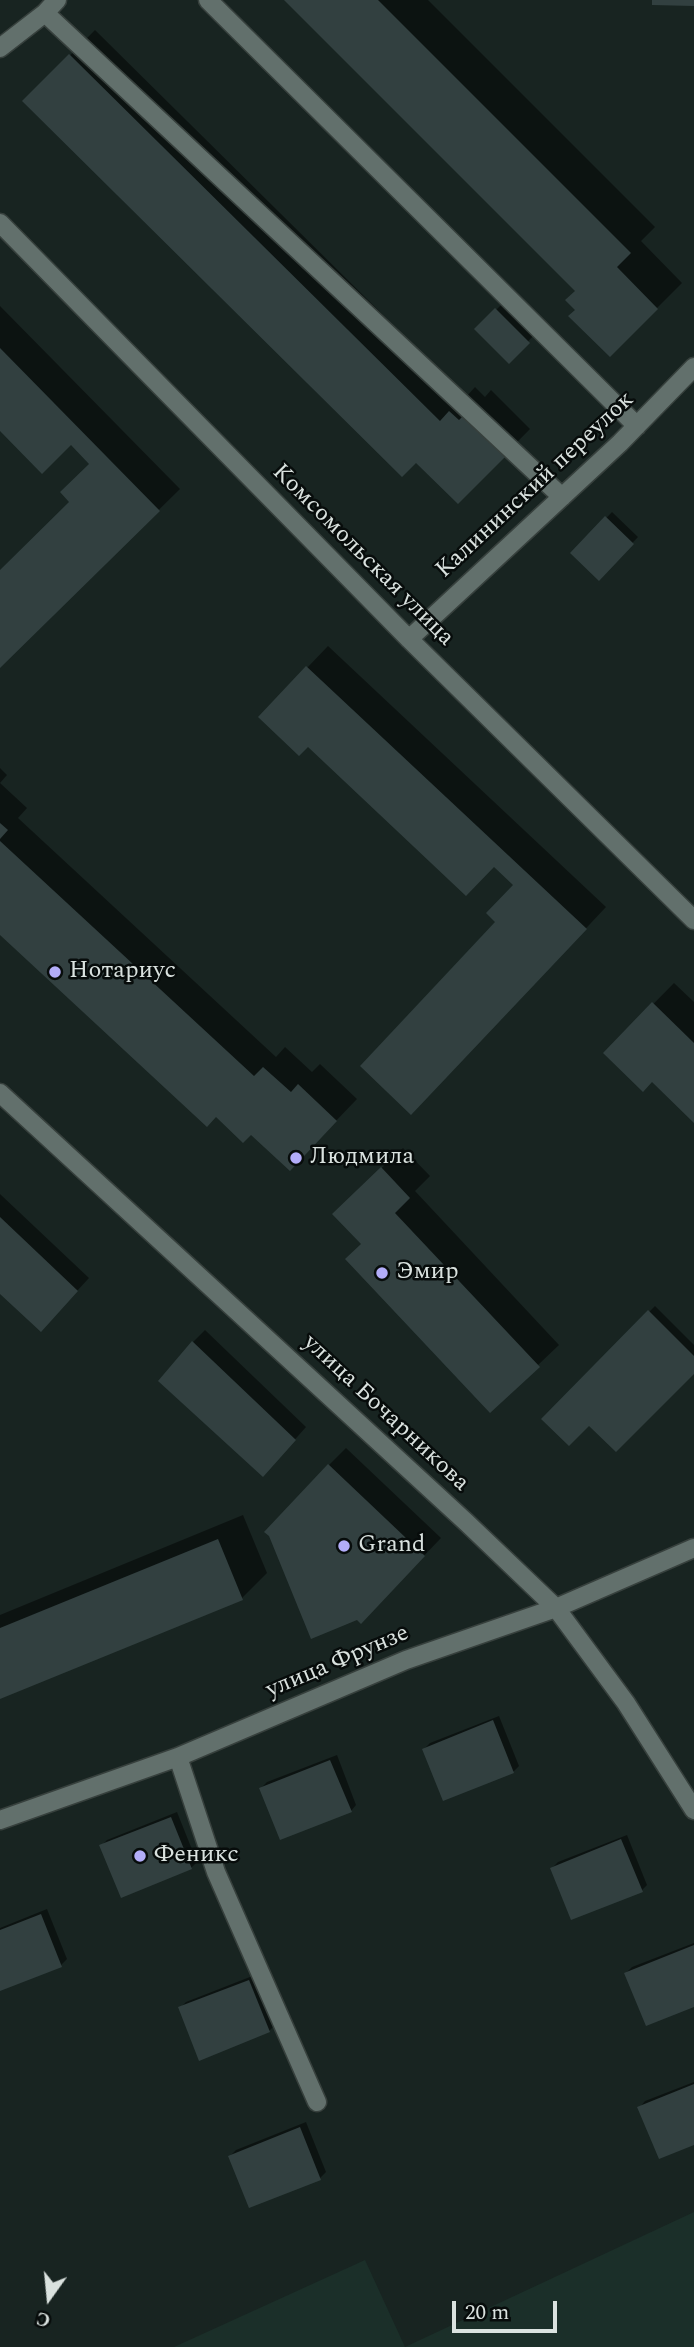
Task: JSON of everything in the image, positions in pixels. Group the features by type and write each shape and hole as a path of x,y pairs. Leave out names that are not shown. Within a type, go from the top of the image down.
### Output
{"street":[{"path":"208,0 637,426"},
{"path":"0,48 51,6 562,497"},
{"name":"Комсомольская улица","path":"0,223 409,639 694,920"},
{"name":"Калининский переулок","path":"409,639 637,426 694,367"},
{"name":"улица Бочарникова","path":"0,1093 556,1608 626,1703 694,1810"},
{"name":"улица Фрунзе","path":"0,1820 178,1757 406,1660 556,1608 694,1548"},
{"path":"178,1757 216,1872 317,2102"}],"shaded area":[{"path":"694,2212 694,2347 405,2347"},
{"path":"365,2260 405,2347 174,2347"}],"building":[{"path":"284,0 378,0 631,253 617,267 658,309 610,357 568,316 575,310 565,300 575,291"},
{"path":"652,0 694,0 694,6 652,5"},
{"path":"69,54 440,421 449,411 459,420 465,414 507,455 458,504 416,463 402,477 22,101"},
{"path":"495,308 530,343 509,364 474,329"},
{"path":"0,348 160,511 0,668 0,570 69,502 60,492 89,464 71,445 42,474 0,431"},
{"path":"605,516 634,544 599,581 570,553"},
{"path":"306,666 587,929 411,1115 360,1066 495,922 486,913 513,885 494,867 466,896 308,747 299,756 258,717"},
{"path":"0,823 8,830 0,839"},
{"path":"0,841 254,1076 263,1067 291,1092 298,1084 337,1121 290,1171 251,1135 243,1143 216,1117 207,1127 0,935"},
{"path":"652,1002 694,1043 694,1123 652,1082 643,1092 603,1053"},
{"path":"381,1167 410,1198 395,1213 540,1367 490,1413 345,1259 361,1244 332,1214"},
{"path":"0,1217 78,1291 41,1332 0,1294"},
{"path":"648,1310 694,1356 694,1374 616,1452 589,1426 569,1446 541,1419"},
{"path":"192,1341 296,1440 263,1477 158,1381"},
{"name":"Grand","path":"328,1464 425,1556 361,1624 357,1620 311,1639 269,1536 264,1532"},
{"path":"218,1539 243,1600 0,1699 0,1628"},
{"path":"493,1720 514,1773 443,1801 422,1749"},
{"path":"330,1760 352,1812 280,1840 259,1788"},
{"path":"171,1817 192,1869 121,1898 99,1845"},
{"path":"621,1839 643,1892 571,1920 550,1868"},
{"path":"41,1914 62,1967 0,1991 0,1930"},
{"path":"694,1945 694,2007 646,2026 624,1973"},
{"path":"249,1980 270,2032 199,2061 178,2007"},
{"path":"694,2084 694,2145 659,2159 637,2107"},
{"path":"300,2127 321,2180 249,2208 228,2156"}],"place":[{"name":"Нотариус","path":"55,972"},
{"name":"Людмила","path":"296,1158"},
{"name":"Эмир","path":"382,1273"},
{"name":"Grand","path":"344,1546"},
{"name":"Феникс","path":"140,1856"}]}
